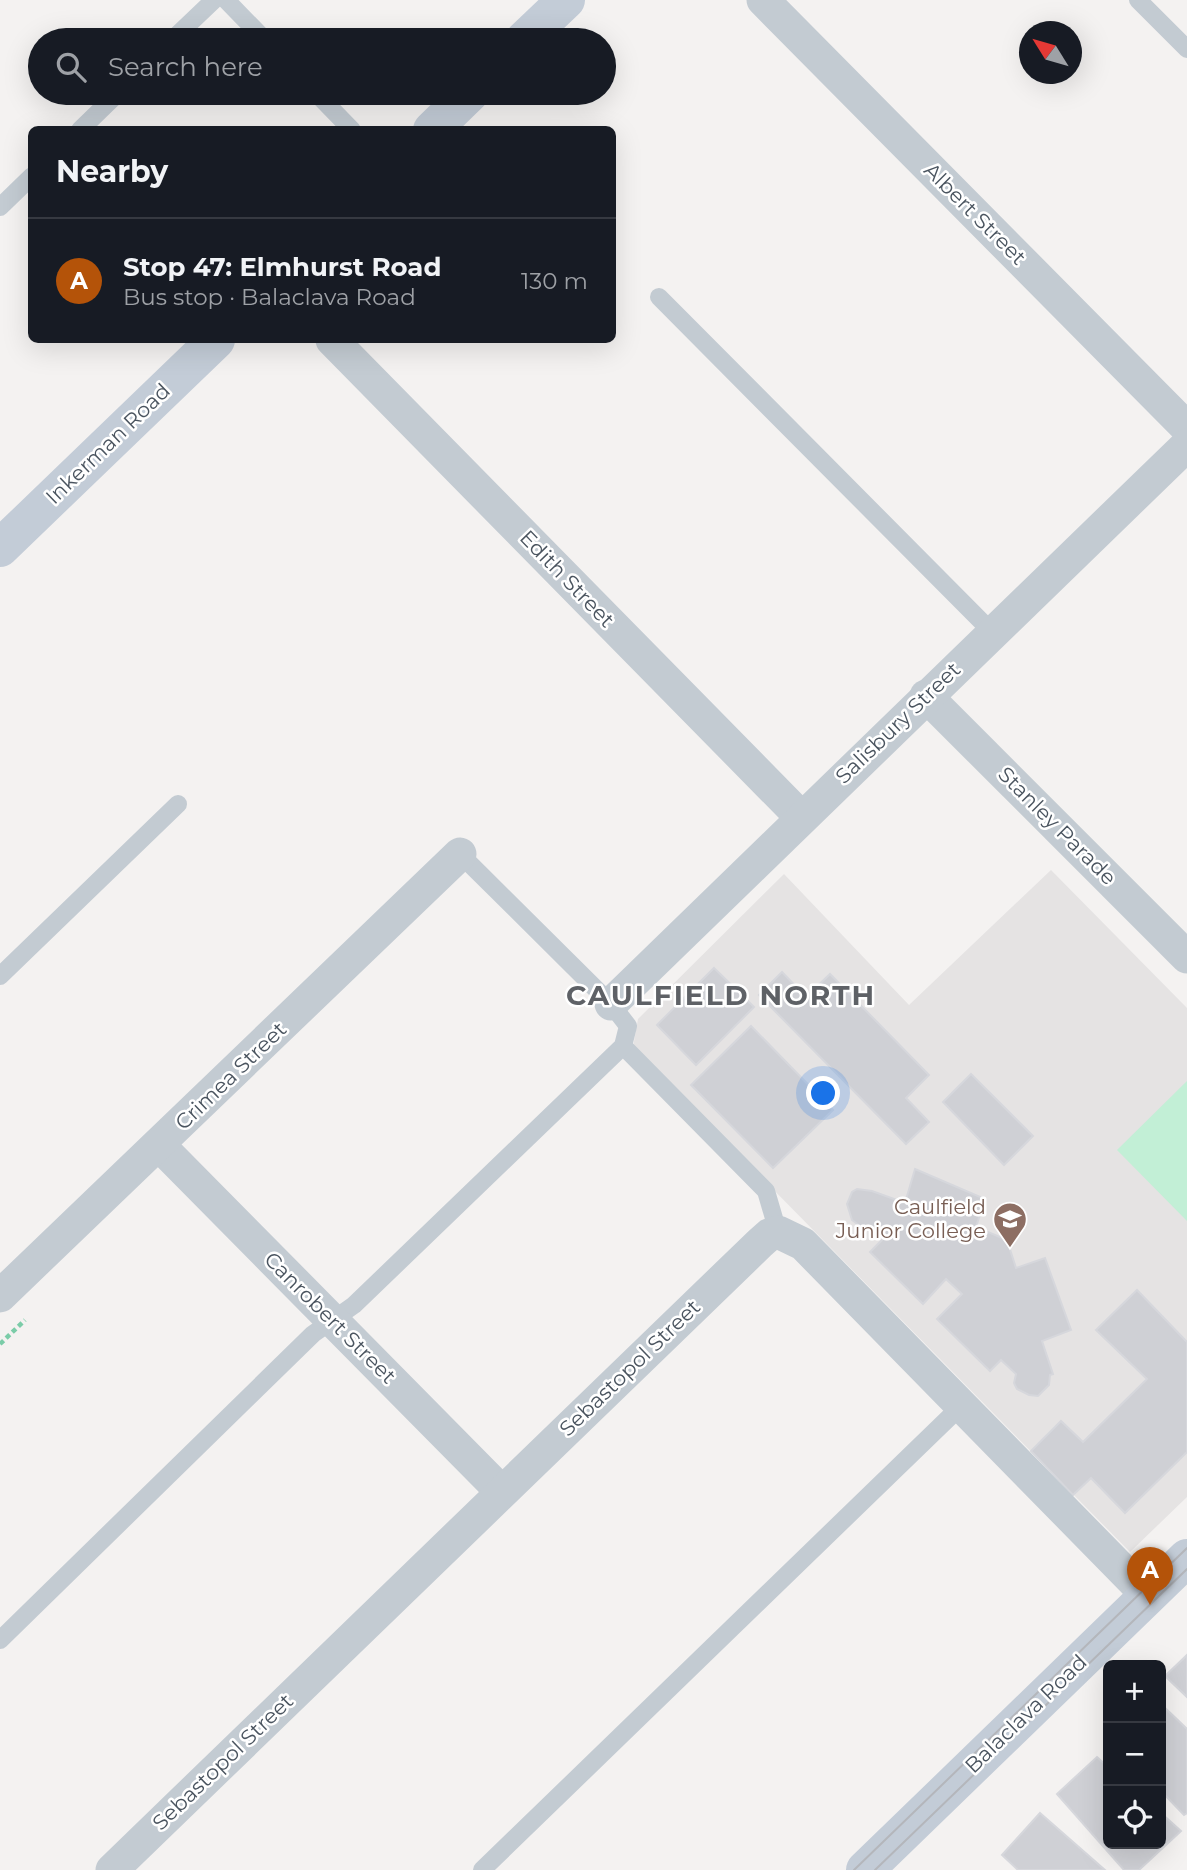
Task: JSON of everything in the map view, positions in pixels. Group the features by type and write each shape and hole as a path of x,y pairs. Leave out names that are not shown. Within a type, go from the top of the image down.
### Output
{"main road":[{"path":"537,28 566,0"},
{"path":"436,126 458,105"},
{"name":"Inkerman Road","path":"0,548 213,343"},
{"name":"Balaclava Road","path":"865,1870 1187,1559"}],"street":[{"name":"Albert Street","path":"763,0 1187,428"},
{"name":"Edith Street","path":"335,343 802,818"},
{"name":"Salisbury Street","path":"611,1004 1187,445"},
{"name":"Stanley Parade","path":"926,696 1187,957"},
{"name":"Crimea Street","path":"0,1296 460,854"},
{"name":"Canrobert Street","path":"159,1145 501,1492"},
{"path":"778,1233 803,1244 1148,1596"},
{"name":"Sebastopol Street","path":"112,1870 760,1242 778,1233"}],"lane":[{"path":"185,28 214,0"},
{"path":"226,0 253,28"},
{"path":"1138,0 1187,49"},
{"path":"84,126 106,105"},
{"path":"328,105 348,126"},
{"path":"0,207 28,180"},
{"path":"659,297 992,632"},
{"path":"0,976 178,804"},
{"path":"0,1640 313,1334 354,1305 623,1046 628,1026 611,1004 460,854"},
{"path":"623,1046 766,1191 778,1233"},
{"path":"482,1870 961,1406"}],"shaded area":[{"name":"Caulfield Junior College","path":"1051,870 1187,1008 1187,1497 1130,1552 633,1047 638,1019 784,874 909,1005"}],"green space":[{"path":"1187,1081 1187,1221 1117,1150"}],"building":[{"path":"714,968 754,1007 696,1065 657,1025"},
{"path":"782,972 806,997 830,974 929,1075 906,1098 929,1122 906,1144 759,995"},
{"path":"751,1026 833,1110 773,1168 691,1085"},
{"path":"971,1074 1033,1136 1004,1165 943,1102"},
{"path":"915,1169 985,1199 976,1227 1007,1240 1016,1268 1045,1258 1071,1330 1042,1341 1053,1374 1050,1375 1049,1385 1038,1396 1017,1389 1014,1383 1016,1374 1001,1360 990,1371 937,1319 962,1294 946,1279 923,1304 870,1252 883,1239 871,1228 860,1226 852,1220 847,1204 852,1192 857,1189 872,1191 905,1203"},
{"path":"1137,1290 1187,1342 1187,1452 1125,1513 1091,1478 1073,1495 1031,1451 1061,1421 1083,1442 1147,1379 1096,1330"},
{"path":"1187,1655 1187,1697 1166,1677"},
{"path":"1166,1709 1187,1729 1187,1813 1184,1815 1166,1796"},
{"path":"1097,1757 1103,1762 1103,1846 1057,1794"},
{"path":"1040,1813 1105,1870 1018,1870 1002,1855"},
{"path":"1166,1818 1181,1831 1166,1845"},
{"path":"1105,1849 1162,1849 1139,1870 1124,1870"}],"tram line":[{"path":"854,1870 1187,1548"},
{"path":"875,1870 1187,1569"}],"place":[{"name":"Caulfield Junior College","path":"1010,1249"},
{"name":"Stop 47: Elmhurst Road","path":"1150,1605"}],"district":[{"name":"CAULFIELD NORTH","path":"721,995"}]}
